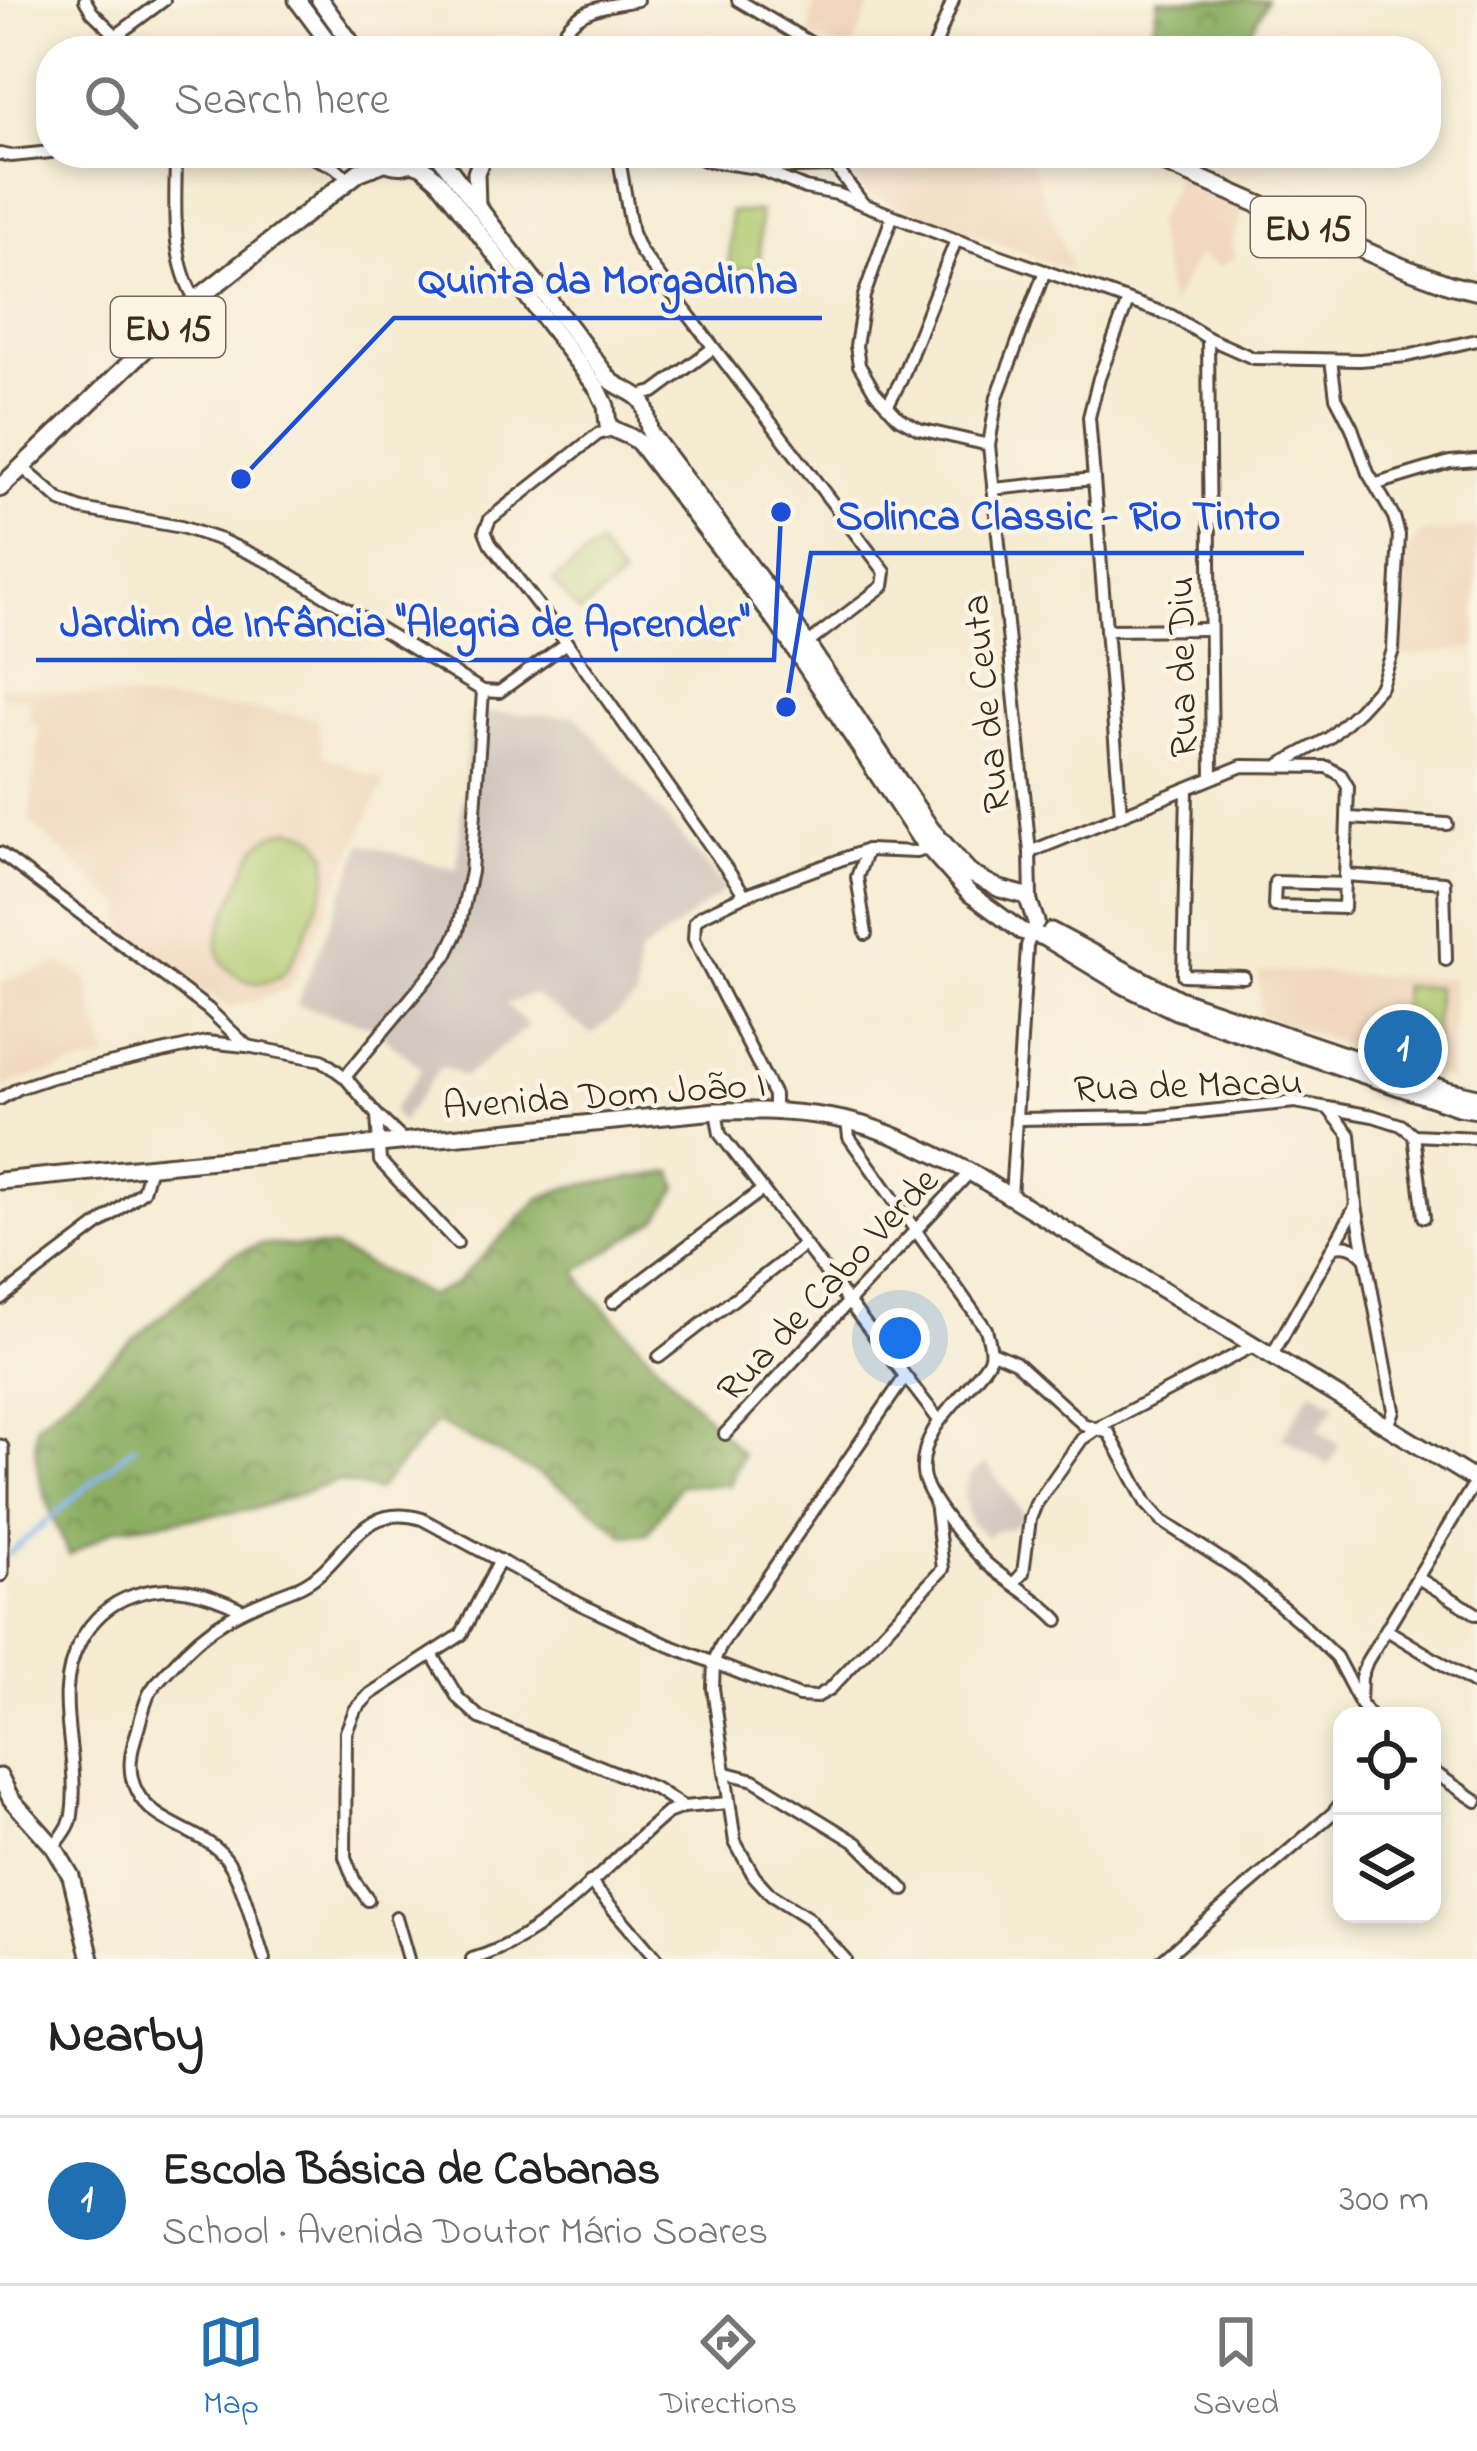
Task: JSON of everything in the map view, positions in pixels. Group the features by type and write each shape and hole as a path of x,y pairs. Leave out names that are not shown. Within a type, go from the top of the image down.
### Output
{"main road":[{"path":"298,0 324,36"},
{"path":"320,0 346,36"},
{"name":"EN 15","path":"349,179 356,168"},
{"name":"EN 15","path":"0,489 196,300 366,168"},
{"path":"424,168 598,389 610,424 640,444 778,624 928,848 969,893 1029,933 1176,1011 1477,1110"},
{"path":"448,168 610,380 642,401 650,433 808,643 931,829 971,874 1000,890 1025,894"},
{"path":"478,168 478,208"},
{"name":"EN 15","path":"1176,168 1402,267 1477,291"},
{"path":"610,424 614,396 642,401"},
{"path":"610,424 640,428 642,401"},
{"path":"1025,894 1010,900 1029,933 1180,999 1477,1097"},
{"name":"Avenida Dom João I","path":"0,1180 716,1111 774,1110 848,1120 970,1172 1477,1480"},
{"path":"0,1448 0,1573"},
{"path":"0,1777 11,1799 54,1846 71,1876 91,1959"}],"street":[{"path":"85,0 117,35 164,0"},
{"path":"563,36 571,22 591,9 637,0"},
{"path":"738,0 799,36"},
{"path":"940,36 953,0"},
{"path":"0,154 36,154"},
{"path":"177,168 180,259 196,300"},
{"path":"336,168 349,179"},
{"path":"621,168 635,242 885,572 883,586 808,643"},
{"path":"758,168 1172,316 1253,358 1407,356 1477,340"},
{"path":"837,168 868,207"},
{"path":"892,217 864,296 856,346 865,376 886,406 919,430 989,445"},
{"path":"886,406 902,380 956,240"},
{"name":"Rua de Ceuta","path":"1025,894 1030,852 989,445 997,397 1045,271"},
{"path":"1121,814 1090,404 1128,301"},
{"name":"Rua de Diu","path":"1208,338 1212,778"},
{"path":"642,401 712,349"},
{"path":"1278,765 1329,738 1382,686 1394,650 1399,535 1336,397 1331,360"},
{"path":"610,424 490,519 485,531 745,895"},
{"path":"1377,484 1450,462 1477,460"},
{"path":"22,467 61,501 181,527 271,563 483,691 499,692 567,643"},
{"path":"993,489 1094,478"},
{"path":"1106,630 1209,629"},
{"path":"345,1078 446,956 458,931 471,872 483,691"},
{"path":"1030,852 1242,766 1327,767 1341,775 1348,787 1349,818 1345,880 1344,908 1274,906 1275,882 1345,880 1444,882 1446,960"},
{"path":"1187,790 1183,975 1244,977"},
{"path":"1349,818 1447,824"},
{"path":"774,1110 774,1095 694,939 695,922 745,895 867,850 917,853 928,848"},
{"path":"866,934 857,877 867,850"},
{"path":"0,853 208,1009 247,1046"},
{"path":"1011,1197 1029,933"},
{"path":"0,1099 52,1077 206,1042 247,1046 322,1060 405,1142"},
{"name":"Rua de Macau","path":"1017,1119 1151,1117 1295,1102 1328,1108 1350,1135 1356,1205 1394,1410 1388,1426"},
{"path":"1328,1108 1373,1115 1414,1135 1477,1138"},
{"path":"716,1111 719,1134 938,1419"},
{"path":"377,1115 380,1161 458,1243"},
{"path":"1350,1135 1357,1122 1373,1115"},
{"path":"264,1959 226,1858 152,1810 138,1794 130,1774 132,1748 150,1691 185,1650 241,1609 307,1584 372,1522 400,1513 422,1519 597,1612 799,1696 816,1696 830,1689 943,1569 935,1502 923,1474 927,1445 938,1419 968,1388 992,1352 986,1329 849,1137 848,1120"},
{"path":"1414,1135 1424,1217"},
{"path":"0,1299 143,1191 150,1167"},
{"name":"Rua de Cabo Verde","path":"725,1434 970,1172"},
{"path":"613,1302 761,1190"},
{"path":"1271,1358 1356,1205"},
{"path":"659,1357 804,1245"},
{"path":"1335,1246 1354,1248 1367,1260"},
{"path":"1014,1583 1022,1573 1036,1504 1082,1439 1252,1346"},
{"path":"992,1352 1015,1362 1083,1424 1109,1433 1146,1503 1162,1521 1242,1573 1300,1622 1336,1657 1361,1707"},
{"path":"845,1959 808,1918 771,1895 735,1842 713,1688 714,1661 905,1377"},
{"path":"1364,1707 1361,1677 1367,1660 1477,1480"},
{"path":"935,1502 986,1562 1058,1620"},
{"path":"368,1900 345,1857 346,1732 355,1710 370,1694 461,1635 500,1561"},
{"path":"1418,1578 1477,1614"},
{"path":"54,1846 72,1820 73,1765 64,1696 69,1661 88,1626 117,1600 153,1588 208,1593 241,1609"},
{"path":"1387,1630 1477,1685"},
{"path":"432,1654 458,1698 480,1718 656,1789 683,1807"},
{"path":"727,1773 754,1780 857,1843 904,1890"},
{"path":"1441,1778 1477,1802"},
{"path":"472,1959 529,1935 667,1813 728,1803"},
{"path":"1163,1959 1333,1813"},
{"path":"590,1882 656,1959"},
{"path":"396,1917 408,1959"}],"shaded area":[{"path":"817,0 872,0 858,36 809,35"},
{"path":"848,168 1033,168 1070,270 867,194"},
{"path":"1171,172 1246,204 1232,243 1236,257 1220,266 1197,255 1170,308 1155,223 1175,183"},
{"path":"1477,527 1477,648 1398,657 1402,564 1420,533"},
{"path":"0,687 317,719 323,755 384,782 290,988 229,1008 122,935 125,908 29,822 40,725 31,724 28,699 0,696"},
{"path":"470,712 576,716 727,889 638,955 636,999 592,1034 533,994 506,1004 528,1026 464,1077 441,1066 401,1122 392,1111 422,1069 371,1026 297,1005 362,844 457,870"},
{"path":"60,963 86,976 107,1058 5,1088 0,1075 0,982"},
{"path":"1259,971 1454,978 1450,1081 1260,1016"},
{"path":"1312,1390 1335,1404 1318,1430 1339,1445 1328,1465 1282,1437"},
{"path":"986,1463 1025,1517 987,1537 970,1521 964,1493 970,1475"}],"green space":[{"path":"1158,0 1267,0 1249,36 1152,36"},
{"path":"730,212 760,212 760,269 730,269"},
{"path":"598,545 622,578 580,613 553,581"},
{"path":"293,829 314,836 327,853 326,881 282,975 263,983 242,979 220,957 220,933 257,847"},
{"path":"1403,986 1437,987 1435,1053 1401,1052"},
{"path":"673,1172 678,1187 658,1219 577,1271 587,1289 742,1454 730,1485 680,1485 648,1533 624,1536 559,1486 437,1422 377,1491 338,1481 251,1510 117,1528 69,1555 39,1475 37,1424 228,1257 260,1244 335,1248 430,1296 455,1284 540,1198 569,1187"}],"waterway":[{"path":"9,1554 134,1446"}],"place":[{"name":"Quinta da Morgadinha","path":"241,479"},
{"name":"Jardim de Infância \"Alegria de Aprender\"","path":"781,512"},
{"name":"Solinca Classic - Rio Tinto","path":"786,707"},
{"name":"Escola Básica de Cabanas","path":"1403,1049"}]}
